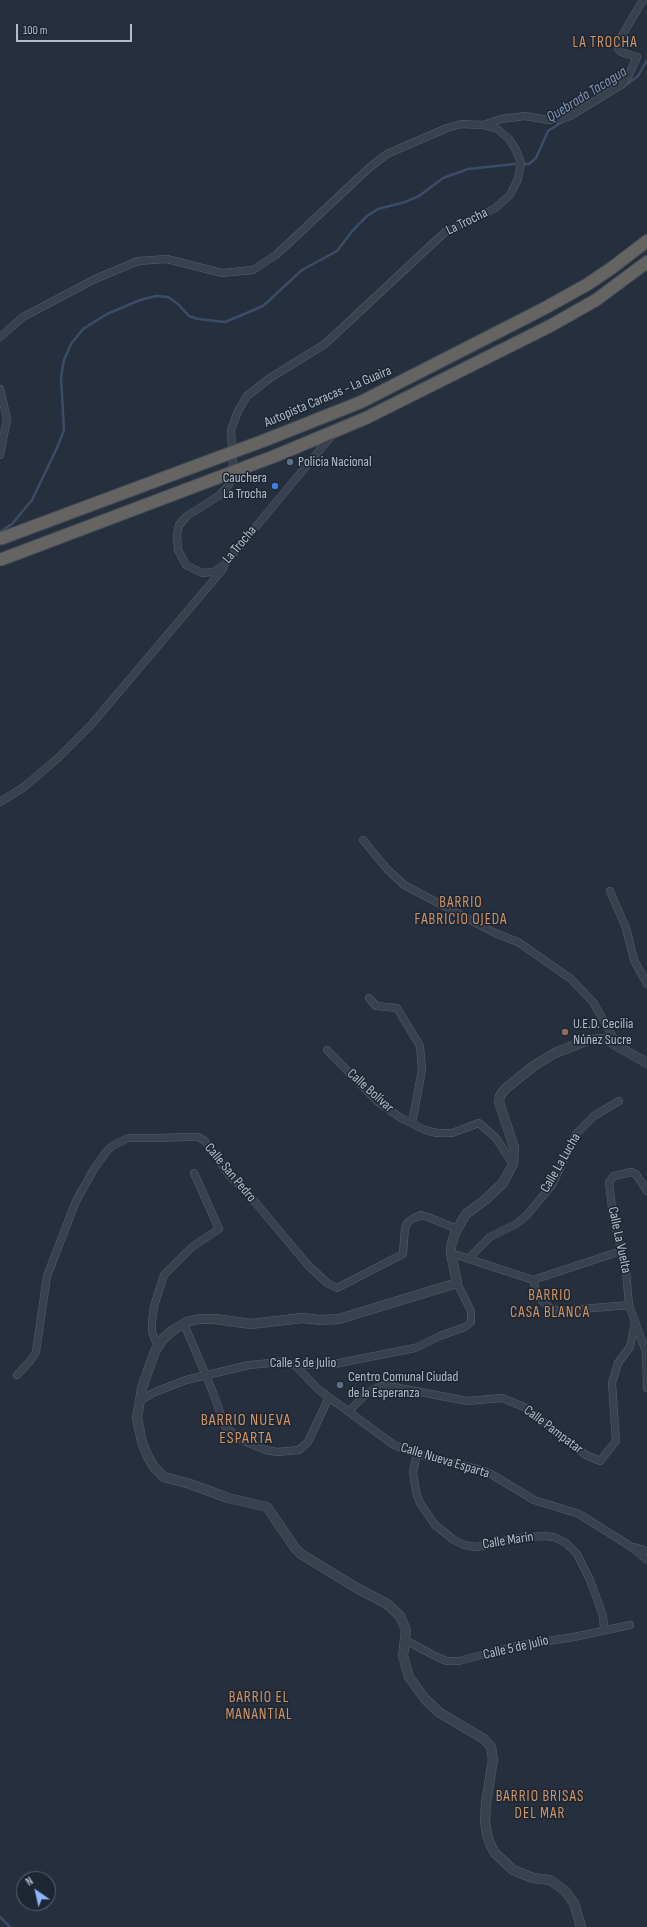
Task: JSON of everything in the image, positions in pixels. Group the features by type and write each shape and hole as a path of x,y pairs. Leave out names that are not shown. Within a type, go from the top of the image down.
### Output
{"highway":[{"name":"Autopista Caracas - La Guaira","path":"0,539 268,439 361,402 551,305 613,268 647,240"},
{"path":"0,560 275,456 334,432 550,326 596,300 647,262"}],"street":[{"path":"483,125 501,119 525,116 559,120 570,116 621,84 628,77 637,57 621,52 618,49 617,44 643,0"},
{"name":"La Trocha","path":"0,337 23,317 95,279 138,261 167,259 222,272 254,270 276,255 383,157 400,147 461,124 483,125 496,128 506,135 519,156 521,163 518,179 510,195 494,209 445,232 325,344 262,383 242,402 231,430 233,463 228,486 220,495 182,520 176,535 178,550 183,561 196,571 202,573 213,572 230,560 282,494 334,432"},
{"path":"0,389 7,419 0,454"},
{"path":"0,802 24,787 58,758 90,725 230,560"},
{"path":"363,840 387,869 404,885 495,933 518,942 571,979 593,1002 619,1046"},
{"path":"610,891 628,935 634,960 647,984"},
{"path":"369,998 376,1006 382,1008 397,1008 420,1046 422,1070 412,1123"},
{"path":"581,1927 574,1903 565,1891 550,1880 533,1878 513,1870 493,1850 487,1836 485,1821 486,1803 493,1760 491,1747 484,1739 440,1713 425,1699 406,1670 403,1656 406,1630 404,1622 396,1612 387,1604 355,1587 301,1554 292,1545 267,1507 228,1498 161,1475 148,1457 142,1442 136,1418 146,1372 158,1347 173,1330 184,1324 199,1319 215,1319 251,1324 302,1318 321,1320 339,1319 457,1282 450,1247 457,1229 466,1214 485,1200 503,1183 513,1164 514,1147 500,1102 500,1096 505,1089 535,1065 575,1044 588,1040 605,1039 647,1063"},
{"name":"Calle Bolívar","path":"328,1050 378,1102 412,1123 425,1130 444,1134 479,1123 496,1138 513,1164"},
{"name":"Calle La Lucha","path":"469,1258 490,1237 516,1224 526,1216 552,1185 576,1134 594,1116 619,1101"},
{"name":"Calle San Pedro","path":"17,1375 36,1352 47,1276 76,1201 94,1169 106,1152 112,1146 128,1138 184,1136 201,1138 228,1175 250,1196 307,1264 327,1283 337,1288 403,1254 405,1228 408,1222 414,1218 421,1215 457,1229"},
{"name":"Calle La Vuelta","path":"647,1191 636,1174 631,1172 613,1177 609,1182 608,1188 626,1271 629,1305 646,1352 647,1388"},
{"path":"158,1347 152,1332 152,1322 154,1306 164,1275 192,1247 220,1229 194,1173"},
{"path":"451,1253 533,1280 621,1251"},
{"path":"533,1280 538,1295 543,1302 549,1307 558,1310 629,1305"},
{"name":"Calle 5 de Julio","path":"139,1401 167,1387 186,1380 257,1364 282,1362 295,1365 334,1364 403,1352 465,1328 471,1322 471,1311 457,1282"},
{"name":"Calle Pampatar","path":"349,1411 367,1393 381,1386 394,1387 467,1401 502,1398 524,1407 586,1455 600,1461 616,1441 612,1383 618,1363 630,1347 635,1322"},
{"path":"184,1324 227,1430 238,1439 266,1450 277,1452 299,1450 304,1446 329,1397"},
{"name":"Calle Nueva Esparta","path":"295,1365 319,1390 394,1445 417,1454 460,1464 491,1474 534,1500 579,1514 630,1546"},
{"name":"Calle Marín","path":"417,1454 413,1472 416,1492 425,1511 443,1533 464,1545 476,1547 518,1538 543,1536 560,1539 572,1548 583,1565 600,1604 604,1629"},
{"path":"630,1546 647,1551"},
{"path":"630,1546 647,1560"},
{"name":"Calle 5 de Julio","path":"405,1640 437,1657 448,1661 459,1661 516,1646 574,1637 604,1629 630,1625"}],"waterway":[{"name":"Quebrada Tacagua","path":"622,88 638,76 647,60"},
{"name":"Quebrada Tacagua","path":"524,164 529,164 536,158 548,131 562,122"},
{"name":"Quebrada Tacagua","path":"0,532 12,524 32,500 57,448 64,430 61,377 64,360 71,344 83,329 107,314 140,300 156,296 168,297 178,304 189,316 198,319 225,322 263,306 302,270 337,251 353,230 367,216 378,209 405,202 419,196 443,178 468,169 515,164"},
{"path":"0,1917 10,1927"}],"place":[{"name":"Policia Nacional","path":"290,462"},
{"name":"Cauchera La Trocha","path":"275,486"},
{"name":"U.E.D. Cecilia Núñez Sucre","path":"565,1032"},
{"name":"Centro Comunal Ciudad de la Esperanza","path":"340,1385"}],"district":[{"name":"LA TROCHA","path":"605,43"},
{"name":"BARRIO FABRICIO OJEDA","path":"461,912"},
{"name":"BARRIO CASA BLANCA","path":"550,1304"},
{"name":"BARRIO NUEVA ESPARTA","path":"246,1430"},
{"name":"BARRIO EL MANANTIAL","path":"259,1706"},
{"name":"BARRIO BRISAS DEL MAR","path":"540,1806"}]}
